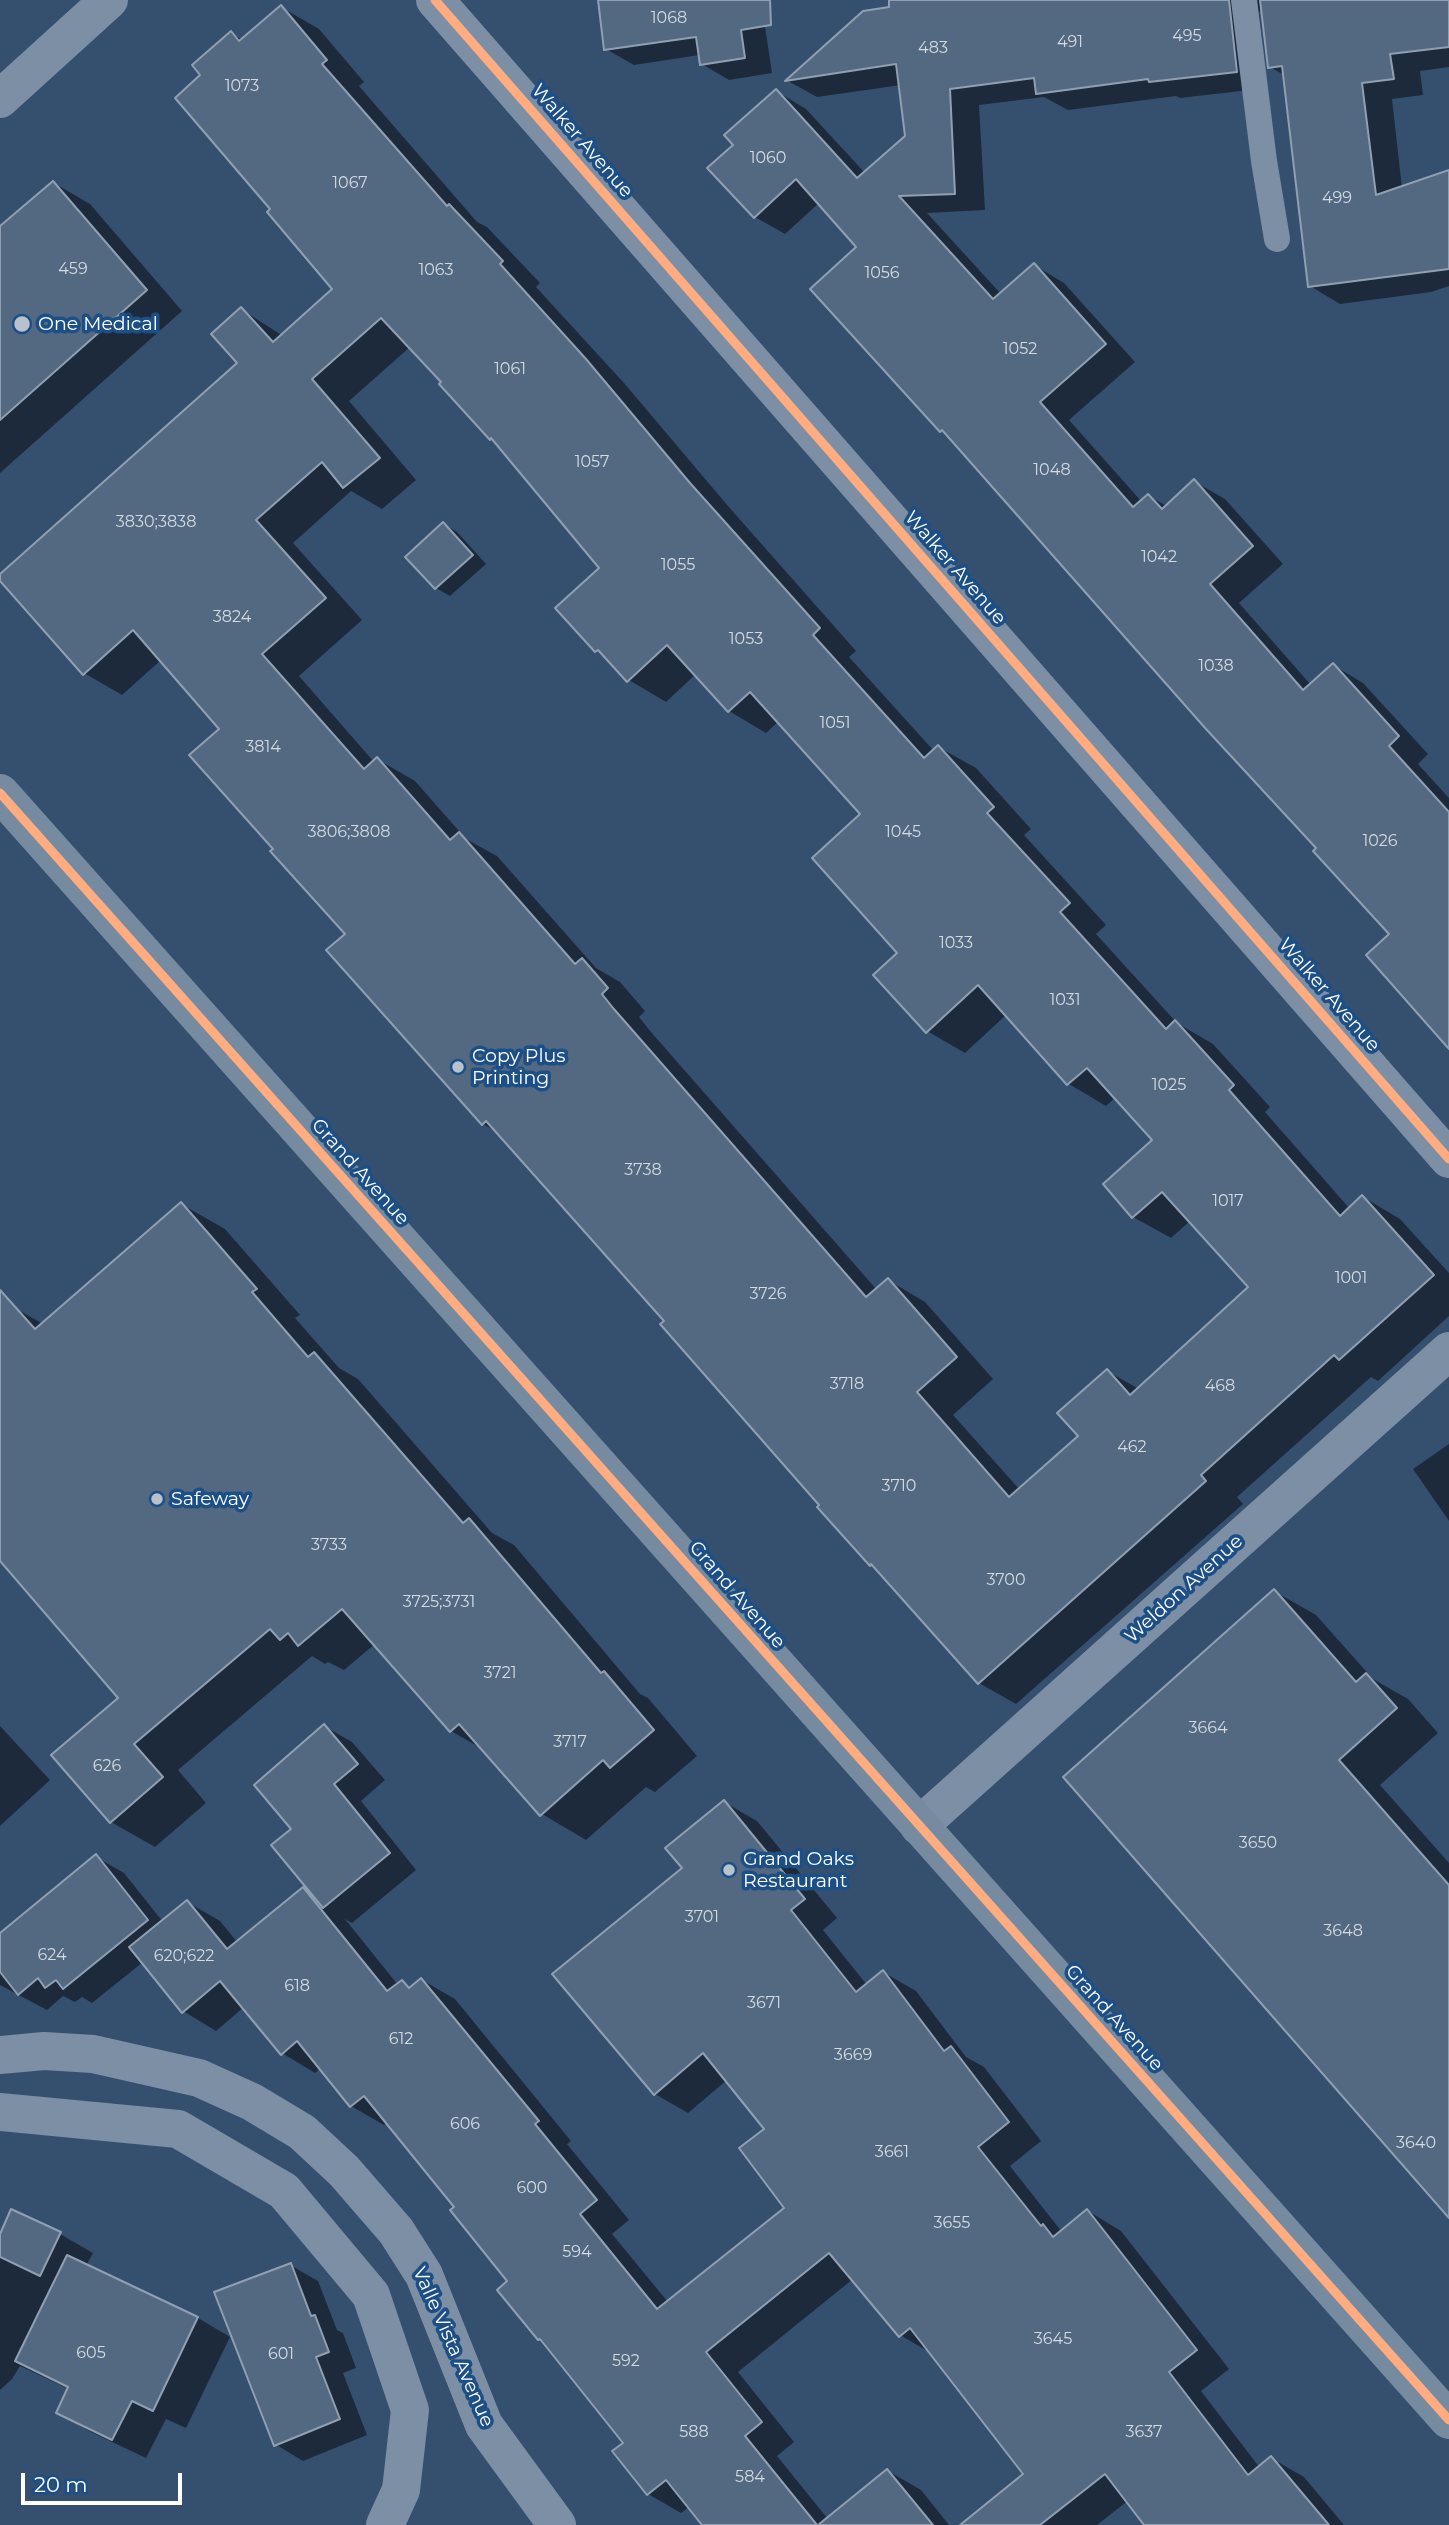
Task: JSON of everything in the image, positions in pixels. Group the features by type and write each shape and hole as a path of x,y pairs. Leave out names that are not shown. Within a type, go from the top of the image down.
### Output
{"main road":[{"name":"Grand Avenue","path":"0,793 1449,2420"}],"street":[{"name":"Walker Avenue","path":"435,0 1449,1159"},
{"path":"0,99 90,8"},
{"name":"Weldon Avenue","path":"919,1826 1449,1352"},
{"name":"Valle Vista Avenue","path":"0,2055 44,2051 93,2054 199,2078 253,2102 302,2132 344,2171 396,2231 424,2275 484,2425 557,2525"},
{"path":"0,2112 178,2129 284,2191 371,2295 410,2410 401,2490 385,2525"}],"lane":[{"path":"1244,0 1264,161 1277,239"}],"building":[{"path":"598,0 770,0 771,25 741,30 745,58 700,65 696,37 604,50"},
{"path":"889,0 1229,0 1237,72 1149,82 1148,79 1036,94 1034,78 950,89 955,194 899,196 993,299 1034,263 1106,344 1040,402 1133,507 1148,494 1162,509 1194,479 1253,546 1210,584 1303,690 1333,663 1399,736 1389,746 1449,812 1449,1049 1366,955 1389,934 1313,851 1316,848 1206,729 942,430 940,432 810,289 856,247 796,179 754,218 707,168 733,145 724,135 776,89 857,178 905,136 896,64 785,81 863,11 889,7"},
{"path":"1260,0 1449,0 1449,47 1390,54 1394,79 1362,83 1376,195 1449,170 1449,269 1308,287 1282,66 1268,68"},
{"path":"281,5 327,60 322,64 447,206 449,204 503,261 500,264 820,628 813,635 924,758 938,745 994,807 987,813 1070,903 1060,912 1166,1029 1175,1020 1234,1085 1229,1090 1340,1216 1362,1195 1434,1275 1339,1360 1334,1355 1201,1475 1206,1481 978,1684 817,1507 819,1505 660,1324 664,1321 486,1121 482,1125 326,950 345,934 189,755 219,729 133,630 83,675 0,581 0,574 237,363 211,334 241,307 273,342 332,289 267,212 270,209 175,98 200,75 192,65 231,31 239,41","holes":["381,318 441,382 439,384 490,440 491,438 599,568 555,608 595,652 598,650 627,682 667,645 728,712 750,692 860,814 812,858 897,953 873,975 926,1033 978,985 1067,1085 1087,1068 1152,1140 1103,1184 1132,1218 1162,1192 1248,1287 1130,1395 1107,1369 1057,1413 1078,1436 1009,1497 917,1392 957,1357 888,1278 866,1297 613,1008 602,994 608,988 582,958 575,964 459,832 450,840 377,757 364,769 262,654 326,598 256,520 322,462 343,488 380,458 312,379"]},
{"path":"53,181 147,290 0,420 0,226"},
{"path":"443,522 473,555 435,589 405,557"},
{"path":"181,1202 257,1289 252,1292 308,1357 314,1352 463,1523 469,1518 601,1673 604,1671 654,1730 610,1768 603,1760 540,1816 459,1724 450,1732 342,1609 298,1646 288,1633 280,1640 270,1629 134,1744 163,1777 110,1823 51,1755 118,1698 0,1561 0,1290 35,1329"},
{"path":"1274,1589 1356,1682 1366,1673 1397,1708 1339,1760 1449,1885 1449,2218 1063,1777"},
{"path":"324,1724 358,1764 334,1784 390,1853 323,1908 271,1845 291,1829 254,1785"},
{"path":"724,1800 805,1899 791,1910 856,1992 883,1970 944,2051 951,2046 1009,2122 978,2147 1041,2226 1043,2224 1053,2237 1087,2209 1197,2350 1169,2372 1248,2475 1271,2456 1329,2525 1144,2525 1105,2474 1040,2525 960,2525 1023,2474 910,2328 899,2337 829,2253 706,2352 762,2422 745,2436 817,2525 702,2525 666,2480 647,2495 612,2451 623,2443 497,2290 507,2281 450,2210 454,2207 364,2096 350,2107 297,2041 281,2055 220,1981 182,2013 129,1947 187,1900 227,1949 303,1887 387,1991 402,1980 409,1988 421,1978 539,2121 535,2124 597,2200 580,2214 657,2309 784,2208 739,2148 764,2129 703,2053 654,2095 552,1974 682,1868 665,1848"},
{"path":"96,1854 148,1920 63,1989 56,1980 45,1988 38,1978 18,1995 0,1972 0,1933"},
{"path":"11,2209 61,2232 40,2276 0,2257 0,2234"},
{"path":"67,2255 198,2317 153,2411 132,2401 112,2440 56,2413 68,2387 15,2361"},
{"path":"291,2263 311,2316 315,2315 329,2352 316,2357 340,2419 274,2446 214,2292"},
{"path":"887,2469 933,2525 818,2525"}],"cycle path":[{"path":"435,0 1449,1159"},
{"path":"0,793 1449,2420"}],"place":[{"name":"One Medical","path":"22,324"},
{"name":"Copy Plus Printing","path":"458,1067"},
{"name":"Safeway","path":"157,1499"},
{"name":"Grand Oaks Restaurant","path":"729,1870"}]}
